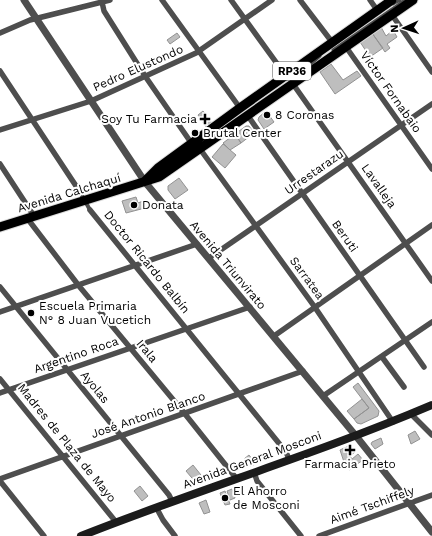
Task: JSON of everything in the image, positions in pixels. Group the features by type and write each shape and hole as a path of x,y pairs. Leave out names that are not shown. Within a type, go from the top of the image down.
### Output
{"main road":[{"name":"Avenida Calchaquí","path":"145,182 158,168 392,0"},
{"name":"Avenida Calchaquí","path":"0,227 159,178 413,0"},
{"name":"Avenida General Mosconi","path":"81,536 172,501 356,436 432,405"}],"street":[{"name":"Avenida Triunvirato","path":"24,0 145,182 303,371 432,532"},
{"path":"162,0 240,108"},
{"path":"231,0 286,76"},
{"name":"Pedro Elustondo","path":"0,130 91,101 199,52 272,0"},
{"path":"300,0 332,42"},
{"path":"370,0 377,10"},
{"path":"0,33 37,19 106,1 104,11 145,76 192,144"},
{"path":"392,15 432,72"},
{"name":"Víctor Fornabaio","path":"346,47 432,169"},
{"name":"Doctor Ricardo Balbín","path":"0,71 80,192 90,210 240,394 289,459"},
{"name":"Lavalleja","path":"293,84 432,281"},
{"name":"Urrestarazu","path":"209,258 432,104"},
{"name":"Beruti","path":"248,116 424,367"},
{"name":"Sarratea","path":"200,149 314,306 393,422"},
{"name":"Irala","path":"0,164 30,217 78,286 185,414 236,478"},
{"path":"274,336 314,306 360,276 432,225"},
{"path":"0,312 197,244"},
{"name":"Ayolas","path":"0,287 122,436 172,501"},
{"name":"Argentino Roca","path":"0,393 250,307"},
{"path":"323,396 432,322"},
{"path":"382,357 404,387"},
{"name":"José Antonio Blanco","path":"0,480 63,456 303,371"},
{"name":"Madres de Plaza de Mayo","path":"0,379 116,522"},
{"path":"411,414 432,435"},
{"path":"254,472 257,481 301,536"},
{"path":"0,480 44,536"},
{"name":"Aimé Tschiffely","path":"318,536 432,495"},
{"path":"156,507 163,520 175,536"}],"lane":[{"path":"145,182 288,83 345,38 400,0"},
{"path":"293,84 344,42 405,0"}],"building":[{"path":"381,27 386,36 393,30 397,37 387,44 390,48 385,52 372,33"},
{"path":"177,33 180,37 170,44 167,40"},
{"path":"372,33 383,48 370,57 360,42"},
{"path":"331,64 343,80 357,71 361,76 335,94 320,72"},
{"name":"Soy Tu Farmacia","path":"203,111 212,123 206,127 198,115"},
{"path":"266,111 274,122 264,129 258,120 259,117"},
{"path":"246,126 249,126 254,133 241,143 235,134"},
{"path":"235,134 241,143 230,150 223,143"},
{"path":"223,144 236,155 225,168 212,157"},
{"path":"179,178 188,190 175,199 168,190 168,186"},
{"name":"Donata","path":"136,197 138,203 143,201 145,208 126,213 122,201"},
{"path":"358,383 379,411 378,416 361,424 357,423 354,419 369,408 353,387"},
{"path":"362,399 369,408 354,419 347,411"},
{"path":"415,431 420,439 411,444 408,435"},
{"path":"381,438 383,444 375,449 371,444 372,442"},
{"name":"Farmacia Prieto","path":"350,446 356,451 350,456 344,448"},
{"path":"344,448 352,459 345,465 340,450"},
{"path":"358,454 363,460 349,470 345,465"},
{"path":"249,455 256,464 250,466 244,459"},
{"path":"193,465 205,480 197,484 186,471"},
{"path":"222,469 225,474 216,478 214,473"},
{"path":"140,486 148,496 142,501 134,491"},
{"path":"232,489 235,498 230,500 227,491"},
{"name":"El Ahorro de Mosconi","path":"225,491 230,504 225,505 220,493"},
{"path":"206,500 210,512 204,514 199,503"}],"place":[{"name":"8 Coronas","path":"267,115"},
{"name":"Soy Tu Farmacia","path":"205,119"},
{"name":"Brutal Center","path":"195,133"},
{"name":"Donata","path":"134,205"},
{"name":"Escuela Primaria N° 8 Juan Vucetich","path":"31,313"},
{"name":"Farmacia Prieto","path":"350,450"},
{"name":"El Ahorro de Mosconi","path":"225,498"}]}
